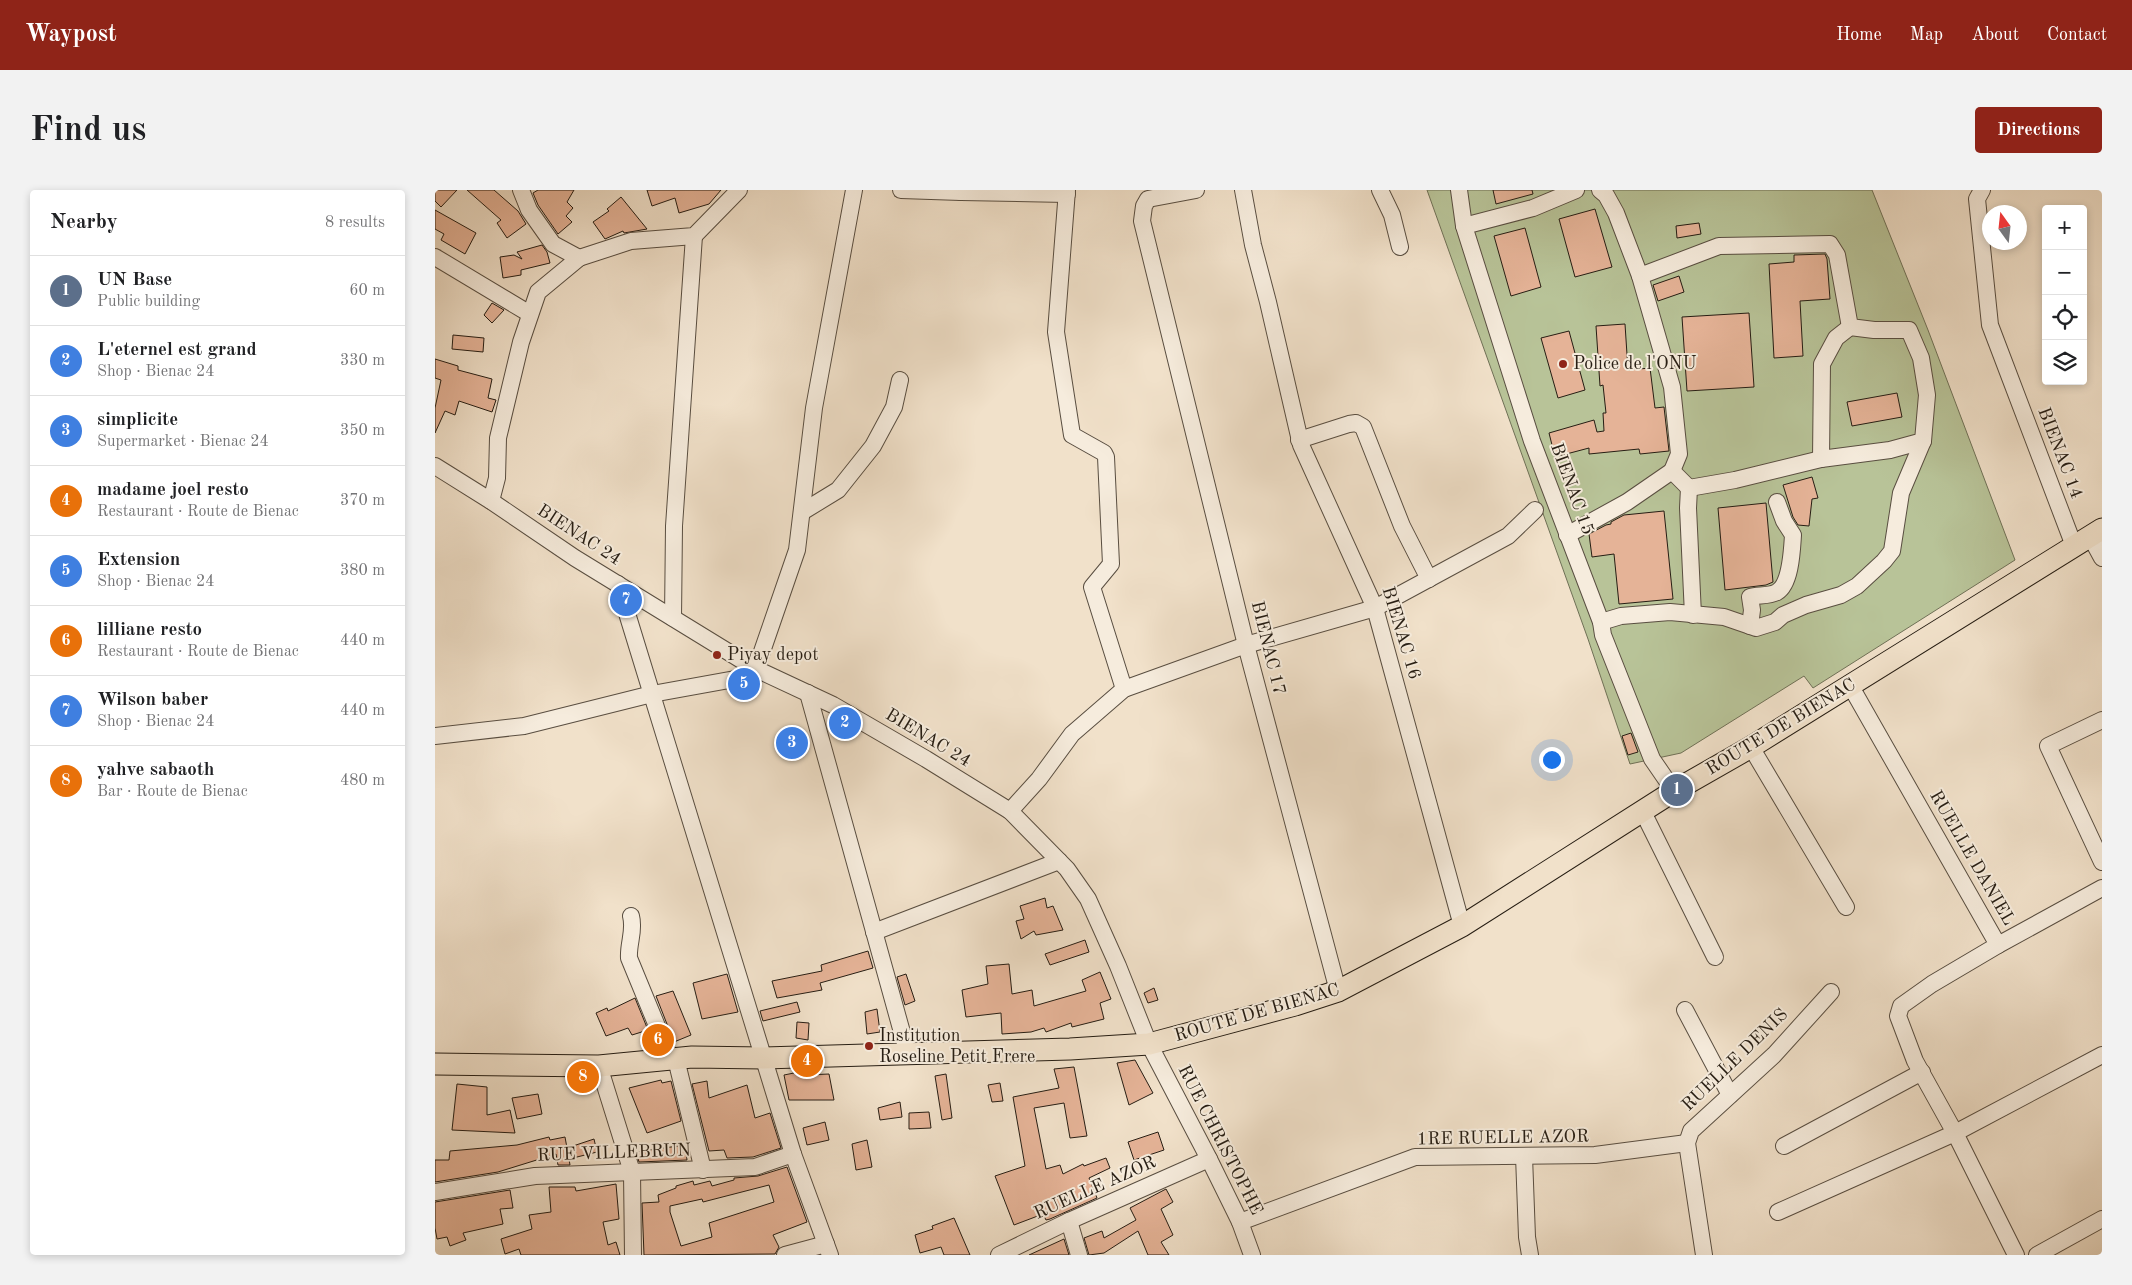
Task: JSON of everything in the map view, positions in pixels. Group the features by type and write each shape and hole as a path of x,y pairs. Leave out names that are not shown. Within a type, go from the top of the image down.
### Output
{"main road":[{"name":"ROUTE DE BIENAC","path":"435,1064 599,1066 673,1059 1071,1049 1149,1044 1277,1011 1338,991 1461,926 1674,791 1751,746 2089,537"}],"street":[{"path":"521,190 529,210 553,244 579,258"},
{"path":"673,618 674,526 694,236 739,190"},
{"path":"435,736 523,726 652,694 735,679 756,669 797,550 814,408 854,190"},
{"path":"901,190 1067,192 1056,332 1072,435 1104,453 1106,457 1111,564 1092,587 1124,689"},
{"name":"BIENAC 17","path":"1196,190 1155,196 1148,199 1144,206 1143,221 1246,645 1338,991"},
{"name":"BIENAC 16","path":"1243,190 1253,245 1268,302 1299,440 1375,608 1461,926"},
{"path":"1380,190 1392,215 1400,247"},
{"name":"BIENAC 15","path":"1459,190 1464,226 1532,440 1601,622 1603,634 1652,759 1674,791"},
{"path":"1464,226 1533,208 1576,190"},
{"path":"1567,534 1627,502 1672,471 1679,454 1672,387 1640,276 1616,213 1606,195 1600,190"},
{"name":"BIENAC 14","path":"1978,193 1990,325 2089,537 2102,558"},
{"path":"491,501 497,478 498,438 521,342 538,292 579,258 631,241 694,236"},
{"path":"1640,276 1719,246 1830,244 1837,255 1850,327"},
{"path":"435,257 531,314"},
{"path":"1601,622 1646,613 1669,612 1724,617 1756,628 1770,624 1783,615 1806,605 1841,595 1857,586 1884,561 1892,551 1901,493 1923,441 1927,395 1921,358 1909,330 1874,330 1850,327 1836,338 1822,364 1821,459"},
{"path":"802,512 838,490 873,446 894,407 900,380"},
{"path":"1299,440 1349,424 1356,423 1363,427 1402,526 1429,579"},
{"path":"1689,488 1735,480 1821,459 1889,450 1923,441"},
{"name":"BIENAC 24","path":"435,466 491,501 575,558 756,669 833,705 1010,811 1059,861 1088,899 1118,966 1149,1044"},
{"path":"1672,471 1689,488 1688,508 1693,615"},
{"path":"1750,626 1752,610 1750,598 1777,592 1785,584 1793,535 1784,521 1777,502"},
{"path":"1010,811 1039,779 1072,734 1124,689 1246,645 1375,608 1508,536 1535,510"},
{"path":"618,584 793,1154 828,1249 785,1255"},
{"name":"RUELLE DANIEL","path":"1850,685 1998,945 1932,984 1901,1006 1898,1016 1921,1072 1955,1133 2015,1255"},
{"path":"808,693 908,1054"},
{"path":"2102,720 2048,746 2102,862"},
{"path":"1751,746 1846,907"},
{"path":"1643,812 1715,957"},
{"path":"874,932 1059,861"},
{"path":"1998,945 2102,888"},
{"path":"631,916 634,927 628,947 629,958 673,1059 703,1170"},
{"name":"RUELLE DENIS","path":"1687,1143 1691,1131 1774,1055 1831,992"},
{"path":"1685,1010 1729,1095"},
{"name":"RUE CHRISTOPHE","path":"1149,1044 1240,1222 1252,1255"},
{"path":"1778,1212 1955,1133 2102,1055"},
{"path":"599,1066 632,1172 633,1255"},
{"path":"1784,1146 1921,1072"},
{"path":"1687,1143 1704,1255"},
{"name":"1RE RUELLE AZOR","path":"1240,1222 1415,1158 1595,1155 1687,1143"},
{"name":"RUE VILLEBRUN","path":"435,1192 535,1176 755,1167 793,1154"},
{"path":"1524,1156 1527,1237 1530,1255"},
{"name":"RUELLE AZOR","path":"999,1255 1069,1221 1209,1159"},
{"path":"2037,1255 2102,1219"},
{"path":"1069,1221 1079,1255"}],"green space":[{"path":"1427,190 1872,190 1928,330 2015,560 1813,688 1804,676 1681,753 1630,764 1588,639"}],"building":[{"path":"435,190 457,190 441,207 435,201"},
{"path":"467,190 494,190 518,211 526,224 507,238 497,223 501,220"},
{"path":"538,190 574,190 567,202 573,208 566,216 572,222 558,234 538,205 533,193"},
{"path":"647,190 721,190 709,204 679,213 675,198 652,206"},
{"path":"1493,190 1532,190 1533,194 1496,204"},
{"path":"621,197 647,229 624,233 623,231 605,239 593,222 609,211 607,209"},
{"path":"1595,209 1612,267 1575,277 1559,219"},
{"path":"435,210 476,233 465,254 441,240 444,234 435,229"},
{"path":"1699,223 1701,234 1677,238 1676,226"},
{"path":"1525,228 1541,287 1511,296 1494,236"},
{"path":"542,245 547,252 550,263 521,270 521,275 503,278 500,257 514,255 522,259 517,252"},
{"path":"1825,254 1830,299 1800,301 1803,356 1774,358 1769,264 1794,262 1794,255"},
{"path":"1679,276 1684,292 1658,301 1653,285"},
{"path":"492,303 504,310 492,323 484,315"},
{"path":"1749,313 1754,387 1687,391 1682,317"},
{"path":"1625,324 1628,370 1650,368 1655,408 1664,407 1669,451 1640,454 1639,449 1589,454 1589,448 1555,457 1549,433 1594,420 1597,432 1604,431 1603,413 1606,413 1603,385 1600,386 1596,326"},
{"name":"Police de l'ONU","path":"1569,331 1585,390 1558,398 1541,338"},
{"path":"453,335 484,338 483,352 452,349"},
{"path":"435,359 458,366 458,370 492,379 488,398 496,400 492,412 459,401 455,415 445,411 435,433 435,408 441,380 435,378"},
{"path":"1897,393 1902,417 1852,426 1847,402"},
{"path":"1812,477 1818,498 1812,499 1809,526 1798,525 1793,517 1783,485"},
{"path":"1766,503 1773,582 1766,585 1725,590 1718,508"},
{"path":"1664,511 1673,599 1619,604 1614,554 1592,557 1589,534 1611,524 1611,522 1624,515"},
{"path":"1631,733 1638,752 1628,755 1622,736"},
{"path":"1045,898 1047,908 1053,906 1063,930 1036,935 1034,931 1021,939 1016,921 1024,919 1020,906"},
{"path":"1085,940 1089,952 1050,965 1045,954"},
{"path":"868,951 873,968 820,983 822,990 777,998 772,981 822,971 821,965"},
{"path":"1009,964 1012,994 1032,990 1034,1006 1086,991 1082,980 1100,972 1111,999 1100,1003 1104,1019 1072,1027 1071,1023 1046,1032 1044,1028 1031,1032 1002,1034 1001,1013 966,1017 962,990 988,984 986,966"},
{"path":"727,974 738,1012 702,1019 693,983"},
{"path":"906,974 915,1001 905,1005 897,977"},
{"path":"1154,988 1158,1000 1148,1003 1144,993"},
{"path":"673,991 691,1035 674,1042 656,996"},
{"path":"635,998 648,1030 632,1035 628,1028 606,1036 596,1013 607,1008 608,1011"},
{"path":"797,1002 800,1012 763,1021 760,1011"},
{"path":"877,1009 880,1032 867,1034 865,1012"},
{"path":"797,1022 809,1023 808,1040 796,1038"},
{"path":"1135,1060 1153,1093 1129,1105 1117,1063"},
{"path":"1074,1067 1087,1136 1070,1138 1064,1103 1034,1108 1046,1169 1060,1165 1063,1174 1083,1164 1084,1166 1106,1158 1110,1168 1089,1178 1097,1198 1050,1219 1046,1220 1043,1214 1014,1225 995,1176 1025,1166 1013,1097 1059,1088 1054,1069"},
{"path":"804,1071 805,1075 829,1074 834,1100 789,1100 784,1075"},
{"path":"946,1074 952,1118 942,1120 935,1076"},
{"path":"661,1080 662,1083 671,1081 681,1121 647,1133 629,1088"},
{"path":"707,1081 709,1098 747,1085 755,1118 770,1113 781,1148 753,1157 727,1158 724,1150 709,1151 692,1084"},
{"path":"1000,1083 1003,1101 992,1102 988,1085"},
{"path":"457,1084 487,1087 487,1115 510,1110 515,1133 452,1130"},
{"path":"538,1094 542,1114 517,1119 512,1098"},
{"path":"900,1102 902,1117 880,1120 878,1108"},
{"path":"929,1112 931,1128 909,1129 909,1113"},
{"path":"825,1122 829,1140 807,1145 803,1128"},
{"path":"1158,1132 1164,1150 1134,1160 1128,1142"},
{"path":"549,1137 550,1140 565,1137 567,1148 594,1139 597,1152 569,1159 570,1165 558,1165 556,1154 498,1172 435,1182 435,1160 449,1160 450,1151 517,1145"},
{"path":"867,1140 872,1167 856,1170 852,1144"},
{"path":"685,1145 687,1160 639,1162 636,1152"},
{"path":"787,1167 807,1222 773,1235 779,1247 775,1254 644,1255 642,1203 659,1202 658,1195 676,1188 676,1186 693,1181 694,1185 710,1181 712,1186 734,1180 734,1178 758,1176","holes":["769,1185 774,1202 709,1223 712,1237 681,1246 670,1212 670,1206 702,1199 703,1202"]},
{"path":"616,1184 619,1219 603,1222 608,1245 616,1242 620,1255 521,1255 519,1249 505,1254 501,1239 532,1229 529,1215 551,1212 549,1187 575,1187 576,1191"},
{"path":"1166,1189 1173,1202 1161,1209 1173,1235 1161,1242 1169,1255 1148,1255 1138,1231 1104,1253 1089,1255 1084,1238 1102,1231 1104,1238 1136,1220 1130,1208"},
{"path":"510,1190 513,1208 500,1209 503,1224 463,1233 466,1240 450,1246 447,1237 437,1239 435,1202"},
{"path":"954,1218 970,1255 944,1255 941,1247 920,1253 915,1235 933,1229 932,1226"},
{"path":"1064,1239 1069,1255 1029,1255"}],"place":[{"name":"Police de l'ONU","path":"1563,364"},
{"name":"Wilson baber","path":"626,600"},
{"name":"Piyay depot","path":"717,655"},
{"name":"Extension","path":"744,684"},
{"name":"L'eternel est grand","path":"845,723"},
{"name":"simplicite","path":"792,743"},
{"name":"UN Base","path":"1677,790"},
{"name":"lilliane resto","path":"658,1040"},
{"name":"Institution Roseline Petit Frere","path":"869,1046"},
{"name":"madame joel resto","path":"807,1061"},
{"name":"yahve sabaoth","path":"583,1077"}]}
